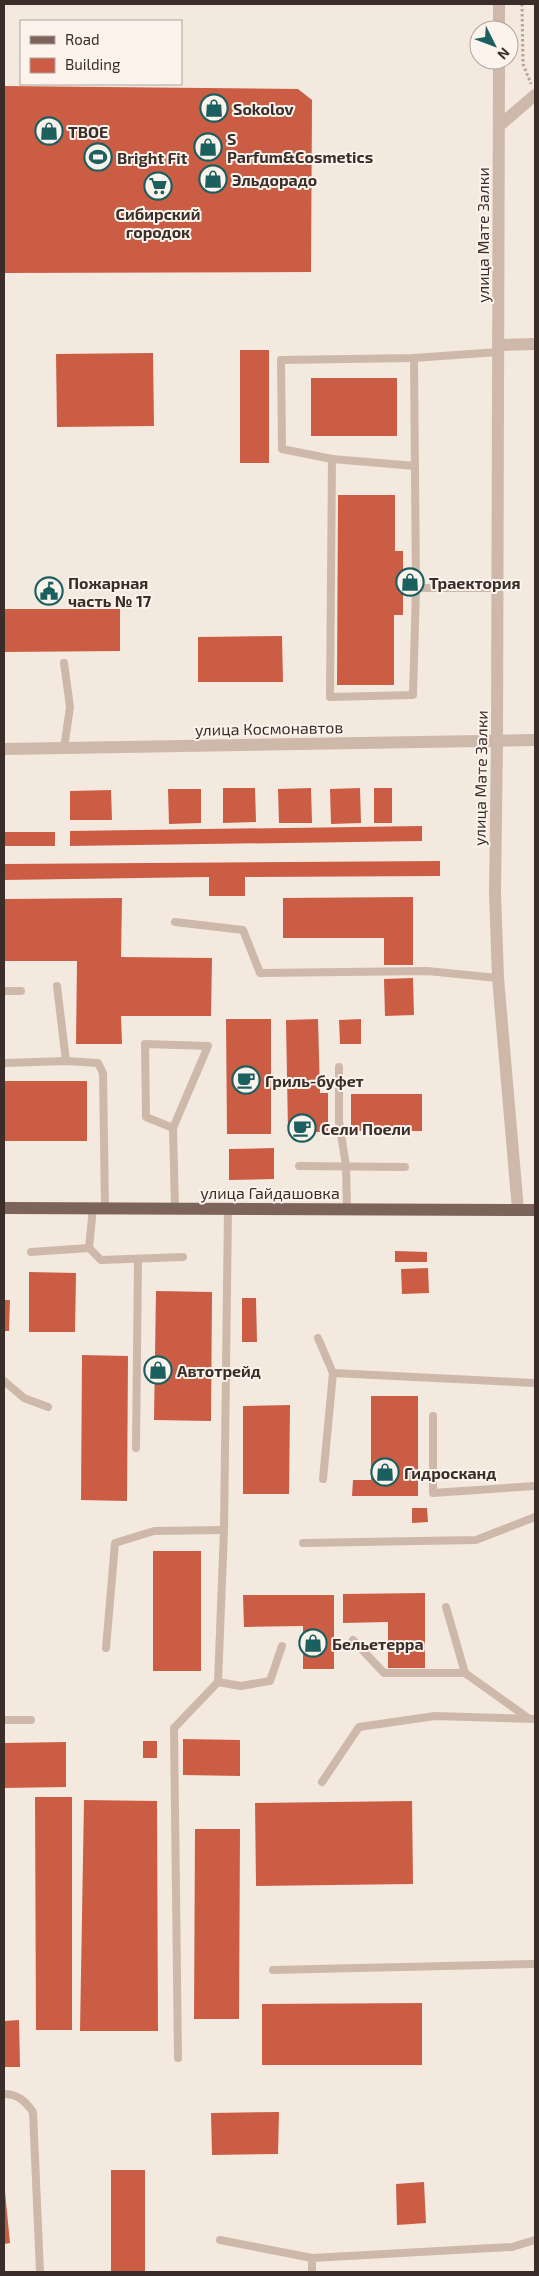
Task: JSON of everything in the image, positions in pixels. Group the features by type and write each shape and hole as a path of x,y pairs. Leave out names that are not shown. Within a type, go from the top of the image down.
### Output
{"main road":[{"name":"улица Гайдашовка","path":"4,1208 175,1207 535,1210"}],"street":[{"path":"499,4 499,20"},
{"name":"улица Мате Залки","path":"499,70 496,588 498,740 495,893 498,978 518,1210"},
{"path":"498,126 535,95"},
{"path":"498,348 535,344"},
{"name":"улица Космонавтов","path":"4,749 535,740"}],"lane":[{"path":"415,466 332,459 282,449 280,360 414,358 498,348"},
{"path":"332,459 330,697 413,695 416,588 414,358"},
{"path":"416,588 496,588"},
{"path":"64,663 70,707 64,748"},
{"path":"175,922 243,930 260,973 427,971 498,978"},
{"path":"57,986 66,1061"},
{"path":"4,991 21,991"},
{"path":"173,1128 146,1117 145,1044 208,1046 173,1128 175,1207"},
{"path":"4,1063 66,1061 98,1063 103,1073 99,1208 89,1248"},
{"path":"339,1067 339,1121 346,1166 346,1209"},
{"path":"299,1166 405,1167"},
{"path":"178,2058 174,1728 218,1682 224,1530 228,1208"},
{"path":"31,1252 89,1248 101,1260 183,1258"},
{"path":"136,1448 138,1258"},
{"path":"318,1338 333,1373 323,1479"},
{"path":"333,1373 535,1383"},
{"path":"4,1381 24,1398 48,1407"},
{"path":"433,1416 433,1494 535,1486"},
{"path":"303,1542 476,1540 535,1517"},
{"path":"106,1648 115,1543 154,1531 224,1530"},
{"path":"446,1607 466,1672"},
{"path":"353,1640 384,1673 466,1672 531,1718"},
{"path":"218,1682 242,1686 270,1681 282,1646"},
{"path":"322,1782 359,1727 435,1716 531,1718"},
{"path":"4,1720 32,1720"},
{"path":"273,1970 535,1964"},
{"path":"4,2094 13,2094 33,2112 40,2272"},
{"path":"220,2240 312,2258 512,2247 535,2240"},
{"path":"312,2258 312,2272"}],"path":[{"path":"522,4 523,64 535,95"}],"building":[{"name":"Сибирский городок","path":"4,86 298,89 312,100 311,272 4,273"},
{"path":"240,350 269,350 269,463 240,463"},
{"path":"153,353 154,426 57,427 56,354"},
{"path":"311,378 397,378 397,436 311,436"},
{"path":"338,495 395,495 395,551 403,551 403,615 394,615 394,685 337,685"},
{"name":"Пожарная часть № 17","path":"4,609 120,609 120,651 4,652"},
{"path":"282,636 283,682 198,682 198,637"},
{"path":"223,788 255,788 256,822 223,823"},
{"path":"311,788 312,823 279,823 278,789"},
{"path":"360,788 361,823 331,824 330,789"},
{"path":"374,788 392,788 392,823 374,823"},
{"path":"168,789 201,789 201,823 169,824"},
{"path":"111,790 112,820 70,820 70,791"},
{"path":"422,826 422,841 70,846 70,831"},
{"path":"4,832 55,832 55,846 4,846"},
{"path":"440,861 440,876 245,877 245,896 209,896 209,877 4,880 4,864"},
{"path":"413,897 413,965 384,965 384,938 283,938 283,898"},
{"path":"122,898 121,957 212,958 211,1016 121,1016 122,1044 76,1044 77,961 4,961 4,899"},
{"path":"413,978 414,1015 385,1016 384,979"},
{"path":"226,1019 271,1019 271,1134 227,1134"},
{"path":"318,1019 320,1093 328,1093 328,1132 288,1132 286,1020"},
{"path":"361,1019 361,1044 340,1044 339,1020"},
{"path":"4,1081 87,1081 87,1141 4,1141"},
{"path":"351,1094 422,1094 422,1131 351,1131"},
{"path":"274,1148 274,1179 229,1180 229,1149"},
{"path":"395,1251 427,1252 427,1262 395,1262"},
{"path":"428,1268 429,1293 402,1294 401,1269"},
{"path":"29,1272 76,1273 75,1332 29,1332"},
{"path":"156,1291 212,1292 211,1421 154,1420"},
{"path":"242,1298 256,1298 257,1342 242,1342"},
{"path":"4,1300 10,1300 9,1331 4,1331"},
{"path":"82,1355 128,1356 127,1501 81,1500"},
{"path":"371,1396 418,1396 418,1496 352,1496 353,1480 371,1480"},
{"path":"290,1405 289,1494 243,1494 243,1406"},
{"path":"412,1508 427,1508 428,1522 412,1523"},
{"path":"153,1551 201,1551 201,1671 153,1671"},
{"path":"425,1593 425,1668 388,1668 388,1622 343,1623 343,1594"},
{"path":"243,1595 334,1595 334,1669 303,1669 303,1626 244,1627"},
{"path":"183,1739 240,1740 240,1776 183,1775"},
{"path":"143,1741 157,1741 157,1758 143,1758"},
{"path":"66,1742 66,1787 4,1788 4,1743"},
{"path":"35,1797 72,1797 72,2030 36,2030"},
{"path":"84,1800 157,1801 158,2031 80,2031"},
{"path":"412,1801 413,1884 256,1886 255,1803"},
{"path":"195,1829 240,1829 239,2019 194,2019"},
{"path":"422,2003 422,2065 262,2065 262,2004"},
{"path":"19,2020 20,2067 4,2067 4,2021"},
{"path":"279,2112 278,2154 212,2155 211,2113"},
{"path":"111,2170 145,2170 145,2272 111,2272"},
{"path":"424,2182 426,2223 397,2225 396,2184"},
{"path":"4,2192 10,2243 4,2244"}],"place":[{"name":"Sokolov","path":"214,108"},
{"name":"ТВОЕ","path":"49,131"},
{"name":"S Parfum&Cosmetics","path":"208,147"},
{"name":"Bright Fit","path":"98,157"},
{"name":"Эльдорадо","path":"213,179"},
{"name":"Сибирский городок","path":"158,186"},
{"name":"Траектория","path":"410,582"},
{"name":"Пожарная часть № 17","path":"49,591"},
{"name":"Гриль-буфет","path":"246,1080"},
{"name":"Сели Поели","path":"302,1128"},
{"name":"Автотрейд","path":"158,1370"},
{"name":"Гидросканд","path":"385,1472"},
{"name":"Бельетерра","path":"313,1643"}]}
